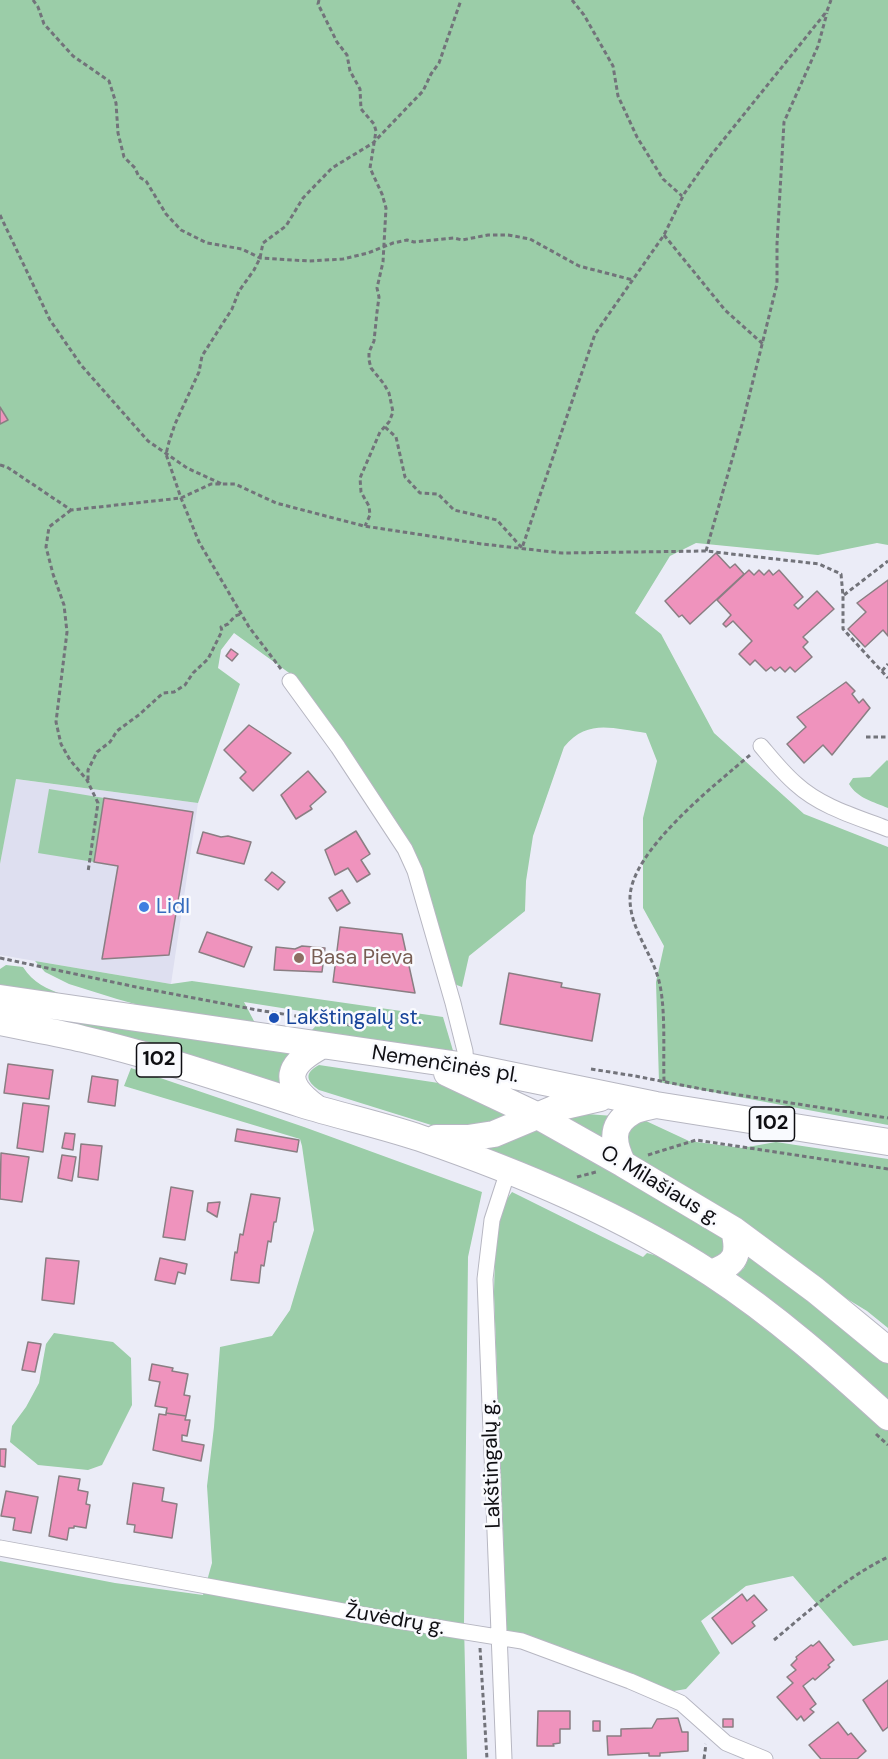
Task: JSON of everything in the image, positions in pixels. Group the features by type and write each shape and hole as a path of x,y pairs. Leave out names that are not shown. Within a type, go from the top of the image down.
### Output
{"main road":[{"name":"Nemenčinės pl.","path":"0,998 466,1066 656,1106 888,1142"},
{"name":"102","path":"0,1022 83,1039 159,1060 418,1138 468,1138 494,1134 556,1108 609,1096"},
{"path":"316,1108 297,1091 293,1077 295,1066 303,1056 321,1046"},
{"name":"O. Milašiaus g.","path":"410,1059 470,1083 536,1115 734,1230 815,1290 888,1350"},
{"path":"623,1164 615,1149 616,1129 632,1112 656,1106"},
{"path":"418,1138 587,1205 646,1235 711,1274 779,1321 833,1366 880,1424"},
{"path":"711,1274 725,1268 735,1258 737,1246 734,1230"}],"street":[{"path":"290,681 338,747 415,871 453,1004 465,1051 466,1066"},
{"path":"761,746 795,784 810,795 838,810 888,829"},
{"name":"Lakštingalų g.","path":"504,1759 485,1279 492,1220 508,1172"},
{"name":"Žuvėdrų g.","path":"0,1548 392,1620 522,1641 668,1696 692,1711 726,1743 765,1759"}],"path":[{"path":"33,0 44,24 73,56 109,81 116,103 118,133 124,157 135,168 139,177 146,181 176,225 201,240 217,246 242,249 260,258 309,261 344,259 407,240 454,238 462,240 489,235 508,235 531,239 579,266 633,280"},
{"path":"320,0 318,4 337,42 347,55 350,71 360,89 361,109 374,124 376,131 370,168 386,208 382,273 377,288 379,297 374,341 369,352 369,360 371,368 384,384 392,402 393,412 389,422 380,432 360,478 361,492 369,506 370,515 364,526"},
{"path":"290,681 242,614 199,542 166,454 175,424 199,372 202,356 227,319 239,291 260,258 263,243 286,226 303,198 332,168 374,142 423,91 439,63 461,0"},
{"path":"572,0 584,15 613,66 618,96 637,137 663,179 682,196"},
{"path":"706,551 743,421 777,284 784,122 818,46 831,0"},
{"path":"522,548 595,334 664,235 682,196 712,154 827,11"},
{"path":"0,215 37,296 81,365 147,441 187,468 223,484"},
{"path":"664,235 725,310 762,344"},
{"path":"385,427 396,437 405,477 420,492 438,494 454,510 497,520 522,548"},
{"path":"0,465 7,467 71,510"},
{"path":"88,872 98,803 88,782 61,744 56,722 67,632 64,605 52,574 46,547 49,528 71,510 181,498 211,484 235,484 276,503 364,526 482,544 562,553 706,551 819,564 841,574 843,629 888,678"},
{"path":"843,596 888,561"},
{"path":"88,782 88,770 97,752 110,742 117,731 163,693 174,692 185,686 193,673 208,659 222,631 221,627 228,624 234,616 242,614"},
{"path":"882,671 888,664"},
{"path":"866,737 888,737"},
{"path":"664,1081 662,996 659,979 633,921 631,888 641,862 654,846 700,798 761,746"},
{"path":"0,958 9,958"},
{"path":"545,1187 696,1140 888,1169"},
{"path":"880,1424 888,1446"},
{"path":"774,1640 811,1608 863,1569 888,1557"},
{"path":"479,1634 487,1759"}],"shaded area":[{"path":"15,779 198,803 171,984 0,955 0,864"}],"green space":[{"path":"0,0 888,0 888,545 877,543 818,555 696,543 670,556 635,613 661,634 714,733 804,814 888,847 888,1125 659,1082 656,982 664,946 643,908 643,818 657,761 646,733 612,728 592,729 582,732 564,747 533,836 526,881 525,911 469,956 462,987 449,982 425,880 340,737 292,675 234,633 221,650 218,668 240,684 198,803 16,779 0,864"},
{"path":"887,760 888,808 861,796 849,784 853,778 870,777"},
{"path":"49,789 104,798 94,862 38,853"},
{"path":"35,961 171,984 192,981 443,1017 454,1054 311,1031 326,1015 244,1002 255,1023 160,1011 69,984 45,972"},
{"path":"6,965 23,967 41,985 64,995 0,991 0,969"},
{"path":"0,1012 106,1023 292,1052 288,1087"},
{"path":"319,1065 452,1085 512,1113 497,1123 444,1129 319,1090 308,1077 311,1071"},
{"path":"131,1068 304,1127 482,1192 468,1257 464,1624 467,1759 0,1759 0,1561 115,1583 203,1595 212,1563 207,1486 220,1347 272,1336 290,1310 314,1230 300,1139 124,1086"},
{"path":"574,1113 613,1116 604,1140 562,1116"},
{"path":"646,1121 689,1141 742,1148 776,1142 888,1159 888,1328 867,1311 627,1155 624,1135 639,1122"},
{"path":"533,1126 728,1240 731,1251 714,1263 478,1150"},
{"path":"512,1192 643,1257 647,1253 675,1261 686,1267 831,1376 888,1431 888,1640 853,1646 793,1576 746,1586 701,1621 720,1653 686,1689 668,1692 536,1638 507,1632 494,1295 495,1256 499,1227 506,1201"},
{"path":"750,1255 814,1301 888,1364 888,1404 735,1277 744,1268"},
{"path":"54,1333 113,1342 131,1358 132,1405 102,1465 88,1470 38,1465 10,1442 12,1426 39,1383 46,1344"}],"building":[{"path":"0,407 8,420 0,424"},
{"path":"716,553 730,568 735,564 744,574 690,624 682,615 679,617 665,601"},
{"path":"749,570 754,575 759,570 764,575 769,570 773,575 779,570 803,597 794,605 798,609 817,591 834,609 803,637 808,642 803,647 812,657 795,672 790,667 785,672 780,667 775,671 771,667 766,671 755,660 750,665 739,654 752,641 733,621 726,627 723,624 731,615 717,600"},
{"path":"888,580 888,636 883,630 865,647 848,629 866,612 857,603"},
{"path":"231,649 238,654 232,661 226,656"},
{"path":"846,682 855,691 852,694 859,703 863,699 870,708 832,755 823,745 804,763 787,744 806,727 797,717"},
{"path":"249,725 291,753 253,791 240,778 246,772 224,750"},
{"path":"308,771 326,792 310,806 312,809 296,819 281,795"},
{"name":"Lidl","path":"104,798 193,812 169,955 102,959 118,866 94,862"},
{"path":"356,831 370,854 361,860 370,874 357,882 348,868 335,875 325,850"},
{"path":"203,832 251,842 244,864 197,853"},
{"path":"272,872 285,882 278,890 265,880"},
{"path":"342,890 350,903 337,911 329,898"},
{"path":"340,927 402,934 415,993 333,982"},
{"path":"207,932 252,947 244,967 199,952"},
{"path":"302,946 325,948 322,972 274,970 276,947 295,949"},
{"path":"509,973 562,983 561,987 600,994 592,1041 500,1024"},
{"path":"8,1064 53,1070 49,1099 4,1093"},
{"path":"92,1076 118,1080 115,1106 88,1102"},
{"path":"23,1103 49,1106 43,1152 17,1148"},
{"path":"237,1129 299,1140 297,1152 235,1141"},
{"path":"65,1133 75,1134 73,1150 62,1148"},
{"path":"81,1144 102,1146 98,1180 78,1177"},
{"path":"1,1153 29,1157 22,1202 0,1199"},
{"path":"62,1155 76,1157 72,1181 58,1178"},
{"path":"171,1187 193,1191 185,1240 163,1237"},
{"path":"251,1194 280,1198 271,1242 268,1241 264,1266 261,1265 259,1283 231,1280 235,1252 237,1253 240,1234 243,1235"},
{"path":"220,1202 217,1217 207,1211 208,1203"},
{"path":"46,1258 79,1261 74,1304 42,1300"},
{"path":"160,1258 187,1264 185,1274 178,1272 175,1284 155,1280"},
{"path":"28,1342 41,1344 35,1372 22,1370"},
{"path":"152,1364 188,1374 184,1395 190,1396 186,1416 166,1413 167,1408 155,1406 160,1382 149,1380"},
{"path":"166,1413 186,1416 185,1420 190,1420 187,1436 182,1435 182,1441 204,1445 201,1461 153,1450 159,1414 166,1415"},
{"path":"0,1449 6,1449 5,1467 0,1466"},
{"path":"59,1476 80,1479 78,1490 88,1492 86,1504 90,1505 86,1528 74,1526 74,1528 69,1528 67,1540 49,1536"},
{"path":"133,1483 164,1488 162,1501 177,1504 172,1538 134,1532 135,1525 127,1524"},
{"path":"6,1491 38,1497 31,1533 13,1530 15,1518 1,1516"},
{"path":"742,1594 747,1601 754,1595 767,1610 752,1622 755,1626 732,1644 712,1618"},
{"path":"819,1641 834,1660 828,1665 830,1667 815,1680 813,1678 803,1686 816,1704 810,1709 814,1712 804,1721 801,1716 797,1720 777,1697 793,1683 787,1677 796,1670 791,1665 797,1659 796,1657"},
{"path":"888,1680 888,1727 883,1731 863,1700"},
{"path":"538,1711 570,1711 570,1729 560,1729 560,1743 553,1744 554,1746 537,1746"},
{"path":"678,1718 682,1732 688,1732 688,1751 660,1753 660,1756 649,1756 649,1753 608,1755 607,1736 621,1736 621,1729 652,1728 657,1719"},
{"path":"723,1719 733,1719 733,1727 723,1727"},
{"path":"593,1721 600,1721 600,1731 593,1731"},
{"path":"838,1722 848,1735 851,1733 866,1751 857,1759 821,1759 809,1745"}],"place":[{"name":"Lidl","path":"144,907"},
{"name":"Basa Pieva","path":"299,958"},
{"name":"Lakštingalų st.","path":"274,1018"}]}
